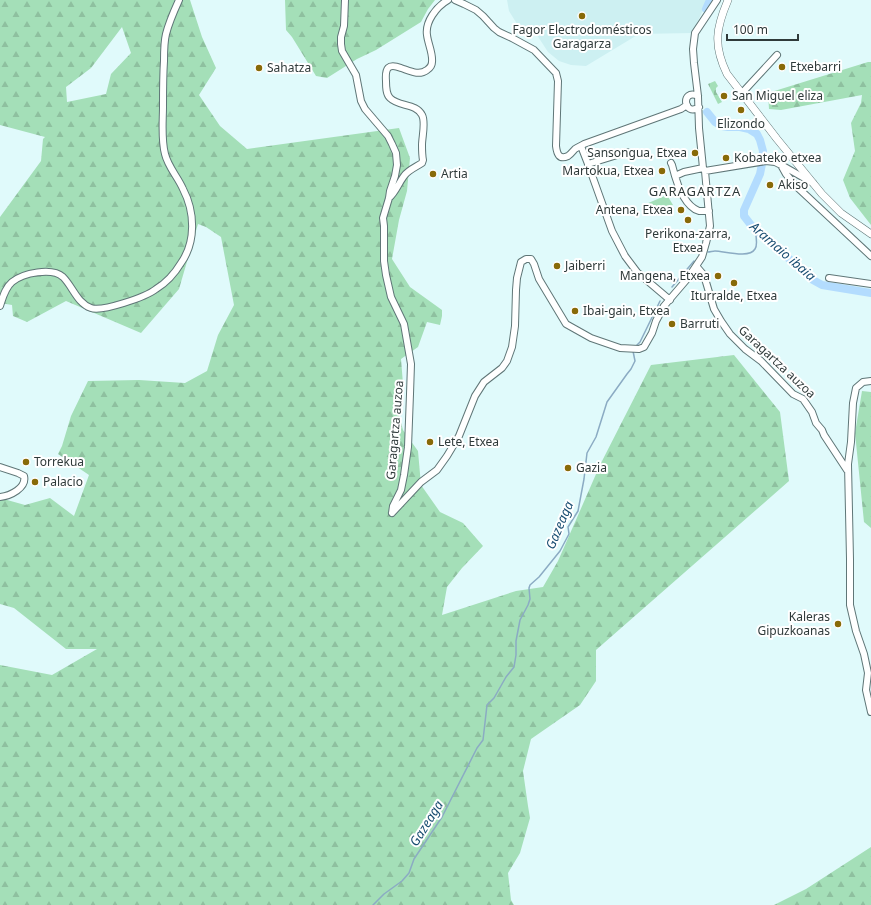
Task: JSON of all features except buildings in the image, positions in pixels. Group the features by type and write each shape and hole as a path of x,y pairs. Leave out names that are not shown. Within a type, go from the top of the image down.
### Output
{"main road":[{"path":"728,0 718,26 719,53 721,62 727,74 830,203 841,213 871,234"}],"street":[{"path":"0,306 7,289 12,282 20,276 51,272 60,274 64,278 83,304 92,308 100,309 156,290 176,272 183,262 191,240 191,213 183,188 165,155 163,144 163,77 166,35 179,0"},
{"path":"345,0 344,26 341,37 342,51 356,75 361,101 368,114 388,136 396,153 397,165 389,198"},
{"path":"389,198 393,195 406,173 420,164 423,160 422,146 424,122 419,111 413,107 394,101 388,95 386,86 387,70 388,67 394,65 420,73 429,68 432,63 427,29 429,22 437,9 448,0"},
{"path":"455,0 476,10 499,32 534,50 556,73 558,81 556,130 557,153 559,156 567,156 576,148 681,109 687,105"},
{"path":"698,96 694,94 688,96 686,99 687,105 690,109 692,110 699,107 698,96 694,63 693,49 695,33 717,0"},
{"path":"742,93 777,55"},
{"name":"Garagartza auzoa","path":"389,198 383,218 384,261 391,297 404,324 411,364 408,447 403,484 399,496 393,506 392,513 421,482 437,470 459,436 475,396 484,382 502,368 507,361 512,347 515,326 516,284 521,262 526,259 531,259 538,279 566,324 591,338 620,348 639,349 644,347 652,333 661,311 688,278 702,257 710,226 699,128 699,107"},
{"path":"581,146 612,231 625,257 637,272 670,300"},
{"path":"588,164 627,152"},
{"path":"675,176 684,172 766,161 775,162 813,183"},
{"path":"670,163 680,189 689,204 700,211 709,211"},
{"path":"780,165 796,186 871,256"},
{"name":"Garagartza auzoa","path":"697,266 706,282 714,310 730,334 745,350 761,361 793,394 803,399 812,412 816,423 848,471"},
{"path":"829,278 871,284"},
{"path":"871,381 863,382 856,388 853,403 848,464 850,606 867,666 868,673 866,690 871,712"},
{"path":"0,467 18,473 24,476 25,479 23,484 15,491 9,495 0,497"}],"shaded area":[{"path":"507,0 708,0 692,33 639,34 586,66 571,65 559,61 548,52 535,32 522,32 509,11"}],"green space":[{"path":"0,0 190,0 202,37 216,68 199,95 220,126 247,149 399,128 410,158 407,191 399,220 392,259 410,287 442,310 442,316 440,325 427,322 418,347 401,359 403,384 396,404 403,430 418,451 421,485 440,512 463,523 483,546 462,568 447,587 442,615 516,591 543,587 558,561 600,465 651,365 734,355 780,412 789,481 596,650 596,681 580,705 531,739 523,771 530,818 520,853 508,873 511,900 514,905 0,905 0,665 52,675 97,649 66,649 14,608 0,604 0,498 25,505 50,498 74,516 89,475 58,454 71,416 88,381 139,380 185,383 207,371 218,335 234,305 221,237 206,227 198,224 179,289 141,333 66,301 27,322 13,316 12,305 0,303 0,217 41,161 43,139 45,137 0,125","holes":["122,27 131,53 111,74 106,94 67,102 66,87 91,68"]},
{"path":"285,0 435,0 421,22 327,78 316,76 292,37 286,30"},
{"path":"871,62 871,225 850,198 843,180 855,151 851,123 861,103 862,95 781,110 769,109 768,93"},
{"path":"715,81 718,86 716,88 716,92 722,102 718,104 708,84"},
{"path":"667,195 673,205 649,211 646,204"},
{"path":"862,391 871,392 871,528 864,522 855,433"},
{"path":"871,847 871,905 774,905 806,889"}],"waterway":[{"name":"Aramaio ibaia","path":"706,9 710,0"},
{"name":"Aramaio ibaia","path":"707,112 715,122 722,126 749,129 757,134 760,140 763,151 760,174 744,210 744,216 751,225 813,280 822,285 871,293"},
{"name":"Gazeaga","path":"708,252 715,251 736,254 747,254 752,252 756,245 755,230"},
{"name":"Gazeaga","path":"672,287 694,261"},
{"name":"Gazeaga","path":"635,347 640,342 660,301"},
{"name":"Gazeaga","path":"373,905 384,894 402,881 409,873 414,859 442,817 477,748 483,740 487,705 494,698 506,677 514,667 516,641 520,620 530,599 530,585 539,577 560,551 569,534 568,527 578,511 587,453 596,437 607,402 631,369 635,361 633,351"}],"place":[{"name":"Fagor Electrodomésticos Garagarza","path":"582,16"},
{"name":"Etxebarri","path":"782,67"},
{"name":"Sahatza","path":"259,68"},
{"name":"San Miguel eliza","path":"724,96"},
{"name":"Elizondo","path":"741,110"},
{"name":"Sansongua, Etxea","path":"695,153"},
{"name":"Kobateko etxea","path":"726,158"},
{"name":"Martokua, Etxea","path":"662,171"},
{"name":"Artia","path":"433,174"},
{"name":"Akiso","path":"770,185"},
{"name":"Antena, Etxea","path":"681,210"},
{"name":"Perikona-zarra, Etxea","path":"688,220"},
{"name":"Jaiberri","path":"557,266"},
{"name":"Mangena, Etxea","path":"718,276"},
{"name":"Iturralde, Etxea","path":"734,283"},
{"name":"Ibai-gain, Etxea","path":"575,311"},
{"name":"Barruti","path":"672,324"},
{"name":"Lete, Etxea","path":"430,442"},
{"name":"Torrekua","path":"26,462"},
{"name":"Gazia","path":"568,468"},
{"name":"Palacio","path":"35,482"},
{"name":"Kaleras Gipuzkoanas","path":"838,624"}],"district":[{"name":"GARAGARTZA","path":"695,191"}]}
